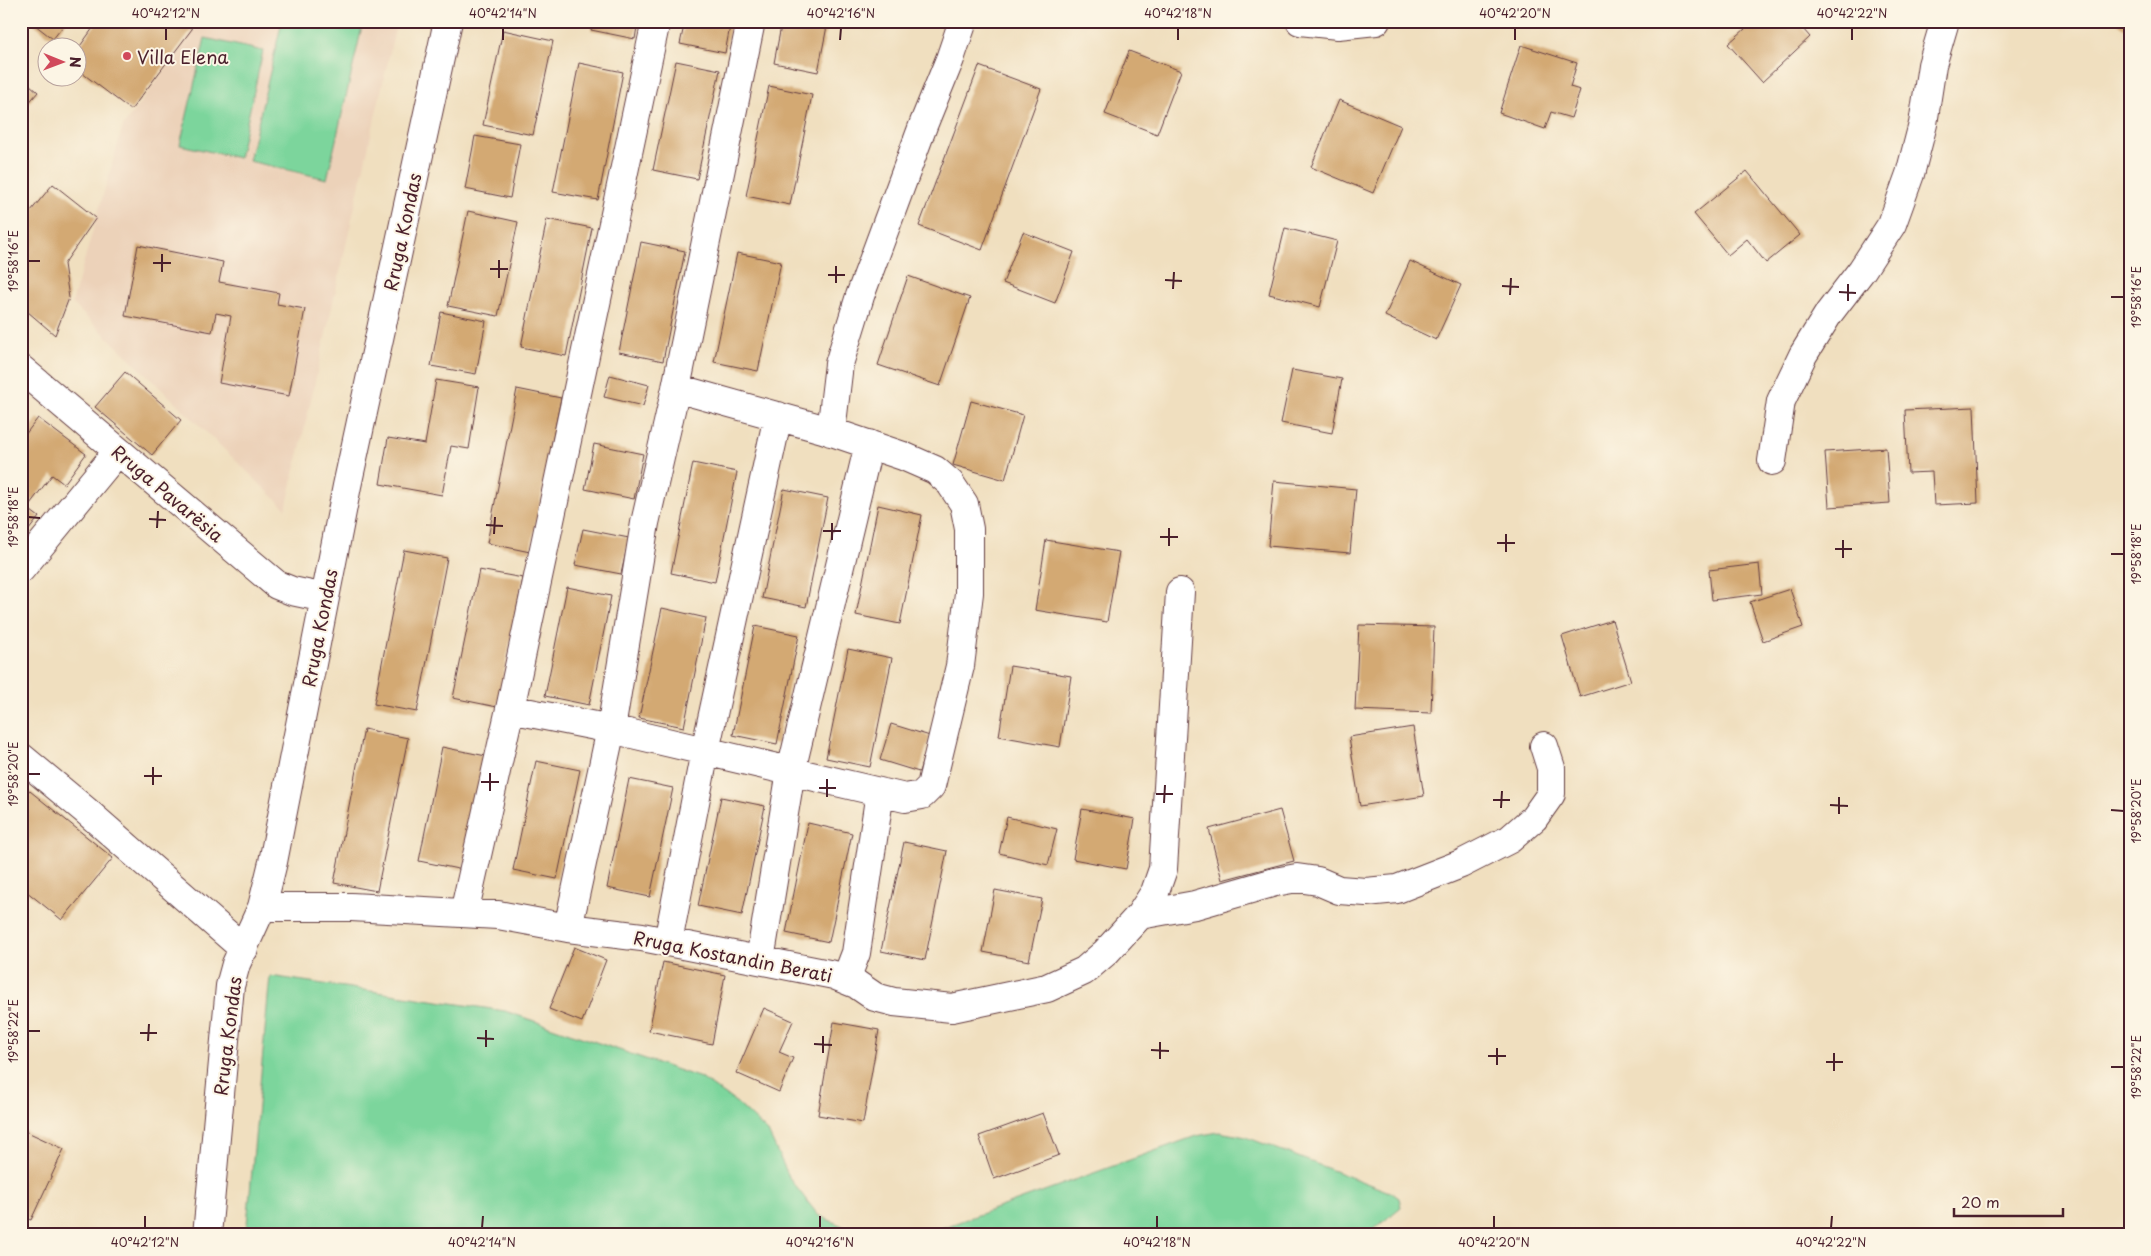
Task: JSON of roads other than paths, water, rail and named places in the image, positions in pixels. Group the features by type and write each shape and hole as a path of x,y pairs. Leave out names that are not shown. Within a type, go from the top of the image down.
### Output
{"street":[{"name":"Rruga Kondas","path":"207,1235 230,986 236,964 262,907 275,852 325,598 448,21"},
{"path":"464,913 510,709 656,21"},
{"path":"568,928 611,729 645,523 676,388 751,21"},
{"path":"831,432 839,364 860,296 963,21"},
{"path":"1300,21 1338,25 1376,21"},
{"path":"1772,461 1781,401 1803,355 1829,313 1862,270 1892,224 1910,174 1924,124 1932,65 1945,21"},
{"name":"Rruga Pavarësia","path":"21,369 277,585 292,591 325,598"},
{"path":"510,709 611,729 905,798 922,795 932,786 960,666 969,592 969,529 964,504 950,483 935,470 903,456 778,416 676,388"},
{"path":"668,942 705,751 778,416"},
{"path":"760,960 791,771 870,444"},
{"path":"21,569 118,451"},
{"name":"Rruga Kostandin Berati","path":"262,907 352,906 498,915 568,928 668,942 834,975 856,984 875,997 894,1002 952,1008 1047,988 1084,971 1106,952 1140,915 1155,892 1162,868 1180,592"},
{"path":"1140,915 1195,905 1275,882 1296,878 1318,881 1339,890 1366,892 1396,889 1461,864 1510,838 1534,818 1551,794 1551,768 1544,746"},
{"path":"21,757 85,810 244,949"},
{"path":"846,979 856,953 880,792"}],"place":[{"name":"Villa Elena","path":"127,56"}]}
